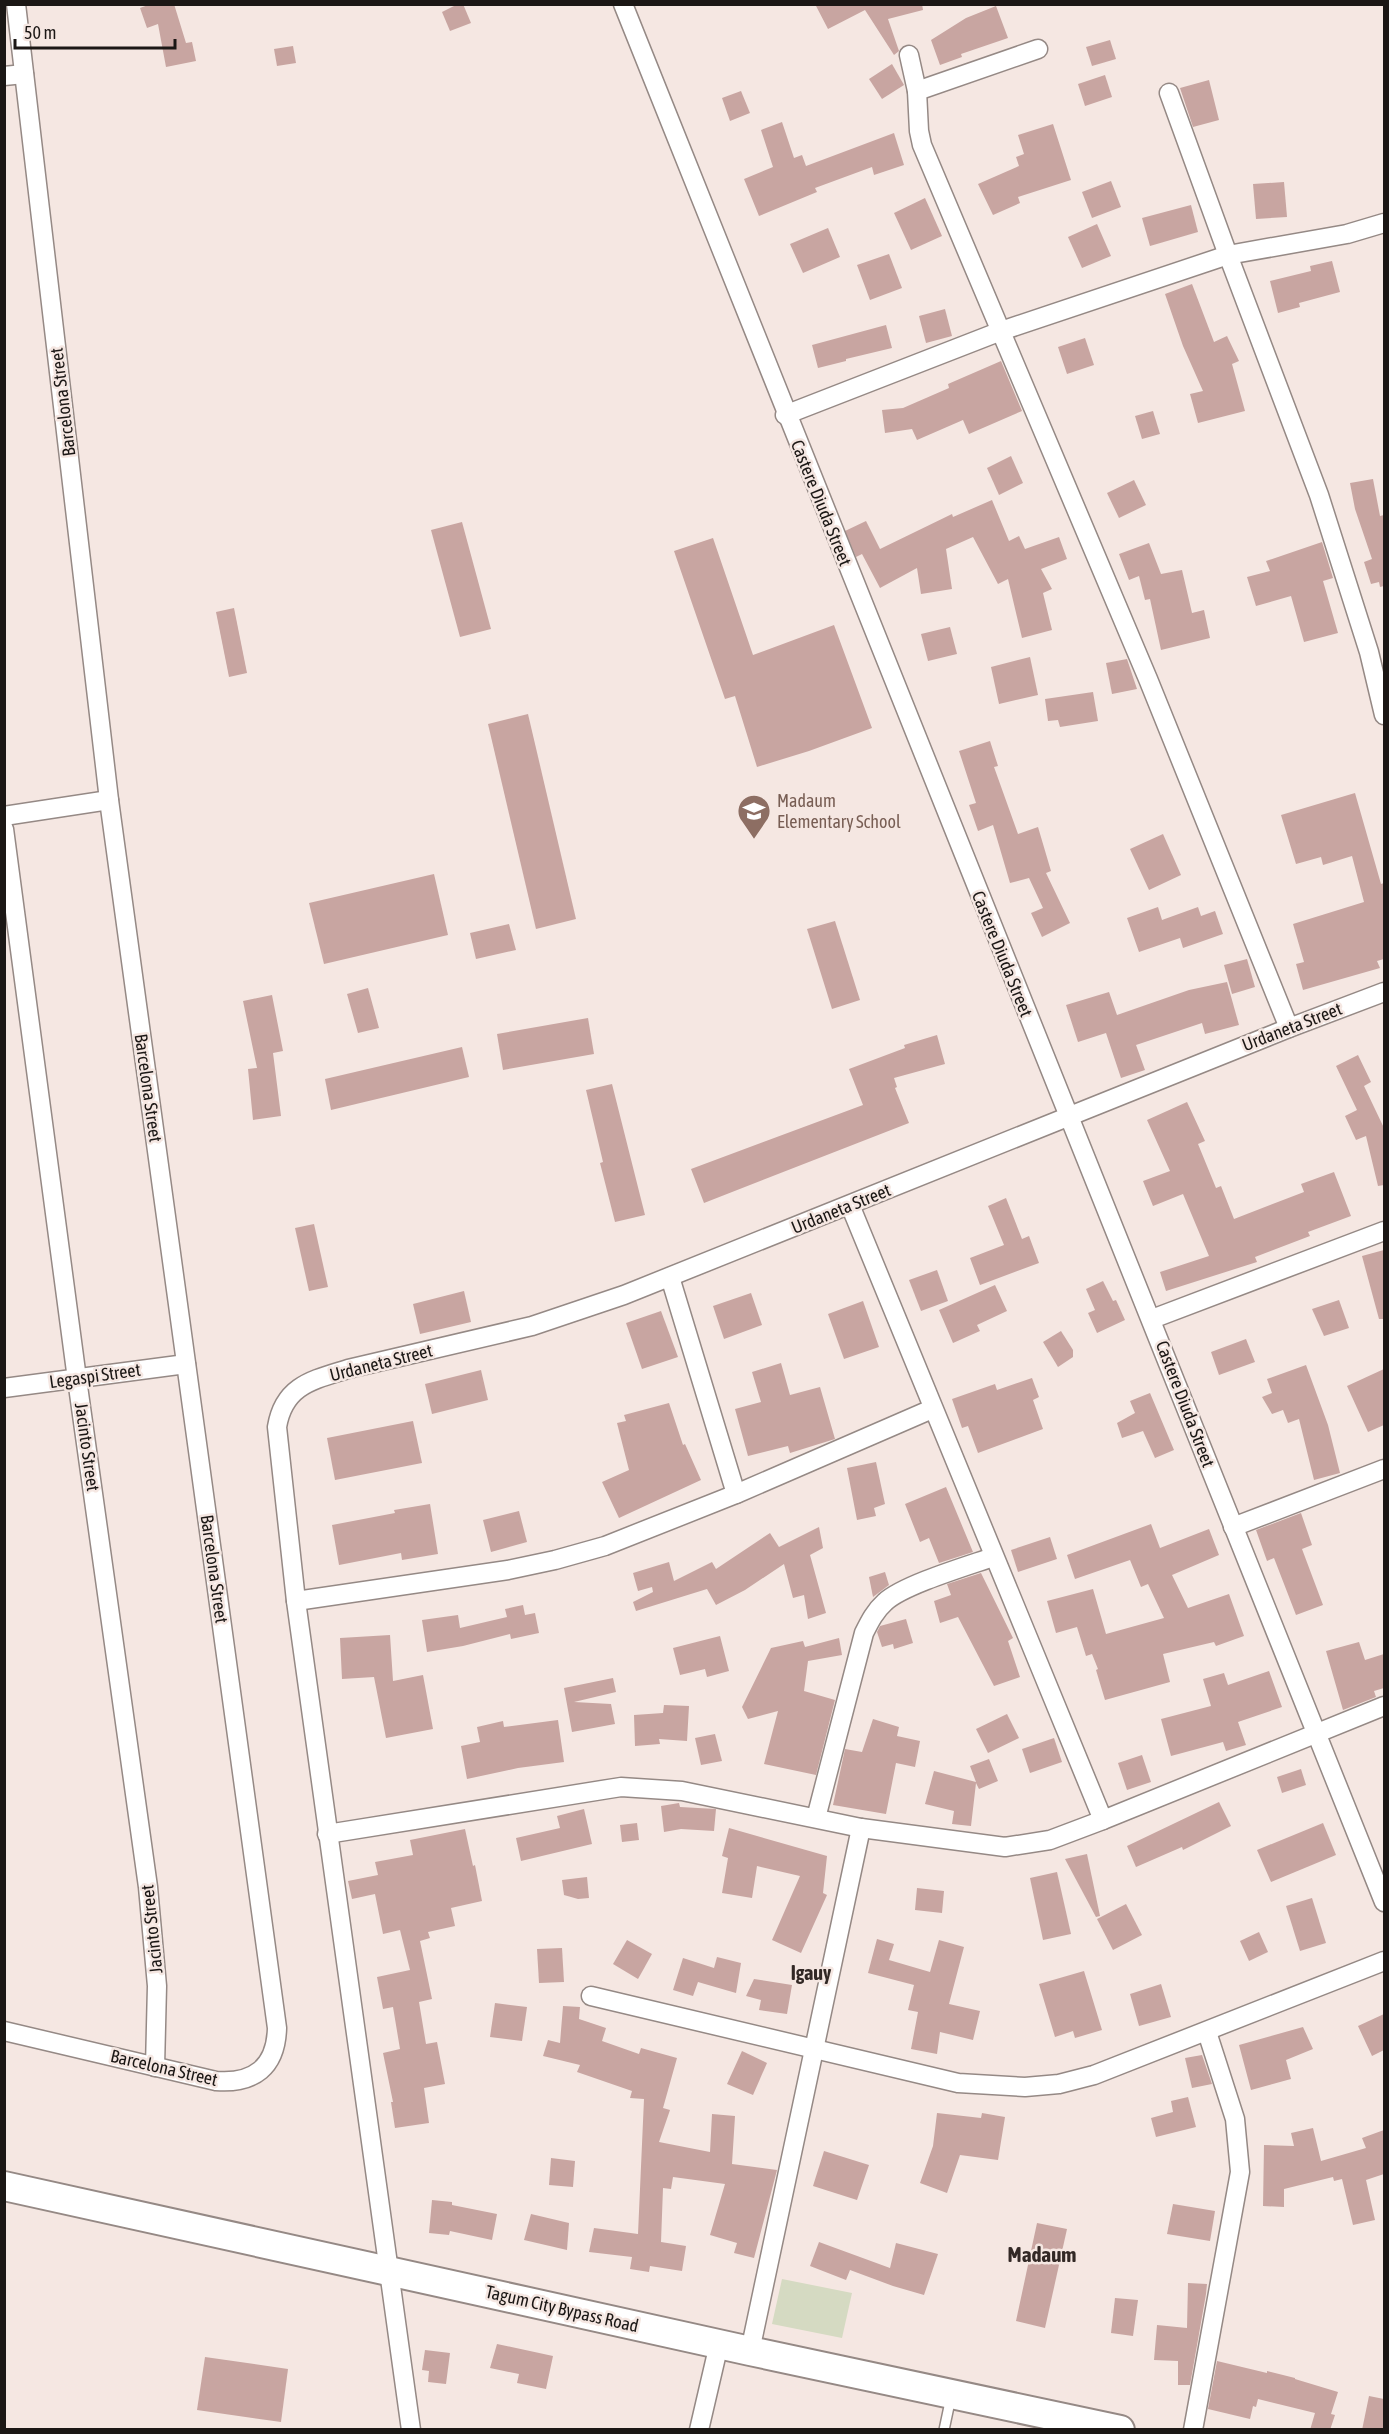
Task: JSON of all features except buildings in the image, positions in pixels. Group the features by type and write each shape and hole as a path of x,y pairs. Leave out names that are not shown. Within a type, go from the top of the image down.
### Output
{"main road":[{"name":"Tagum City Bypass Road","path":"4,2186 750,2351 1120,2430"}],"street":[{"name":"Barcelona Street","path":"4,2031 216,2081 231,2082 246,2079 261,2071 271,2060 277,2045 278,2028 109,800 16,4"},
{"name":"Castere Diuda Street","path":"623,4 785,415 1152,1319 1233,1527 1316,1732 1381,1881 1384,1902"},
{"path":"917,91 1038,49"},
{"path":"909,55 917,91 922,145 1148,679 1289,1028"},
{"path":"4,76 24,74"},
{"path":"1169,93 1377,650 1384,716"},
{"path":"785,415 1001,331 1228,255 1347,234 1384,224"},
{"path":"4,816 109,800"},
{"name":"Jacinto Street","path":"4,829 152,1920 157,1986 155,2067"},
{"name":"Urdaneta Street","path":"296,1601 277,1427 280,1410 289,1395 306,1385 332,1374 532,1326 670,1277 1384,992"},
{"path":"849,1205 1103,1820"},
{"path":"1152,1319 1384,1231"},
{"path":"670,1277 736,1494"},
{"name":"Legaspi Street","path":"4,1388 186,1364"},
{"path":"411,2430 296,1601 508,1570 605,1546 736,1494 932,1409"},
{"path":"1233,1527 1384,1469"},
{"path":"816,1818 864,1633 873,1615 886,1600 900,1591 993,1557"},
{"path":"327,1834 621,1787 682,1791 861,1828 1005,1847 1050,1840 1384,1706"},
{"path":"750,2351 861,1828"},
{"path":"591,1996 958,2083 1025,2087 1059,2084 1094,2075 1384,1961"},
{"path":"1192,2430 1240,2172 1235,2119 1207,2032"},
{"path":"703,2429 718,2344"}],"lane":[{"path":"944,2430 951,2394"}],"green space":[{"path":"782,2279 852,2293 842,2338 772,2324"}],"place":[{"name":"Madaum Elementary School","path":"754,840"}],"district":[{"name":"Igauy","path":"811,1973"},
{"name":"Madaum","path":"1042,2255"}]}
